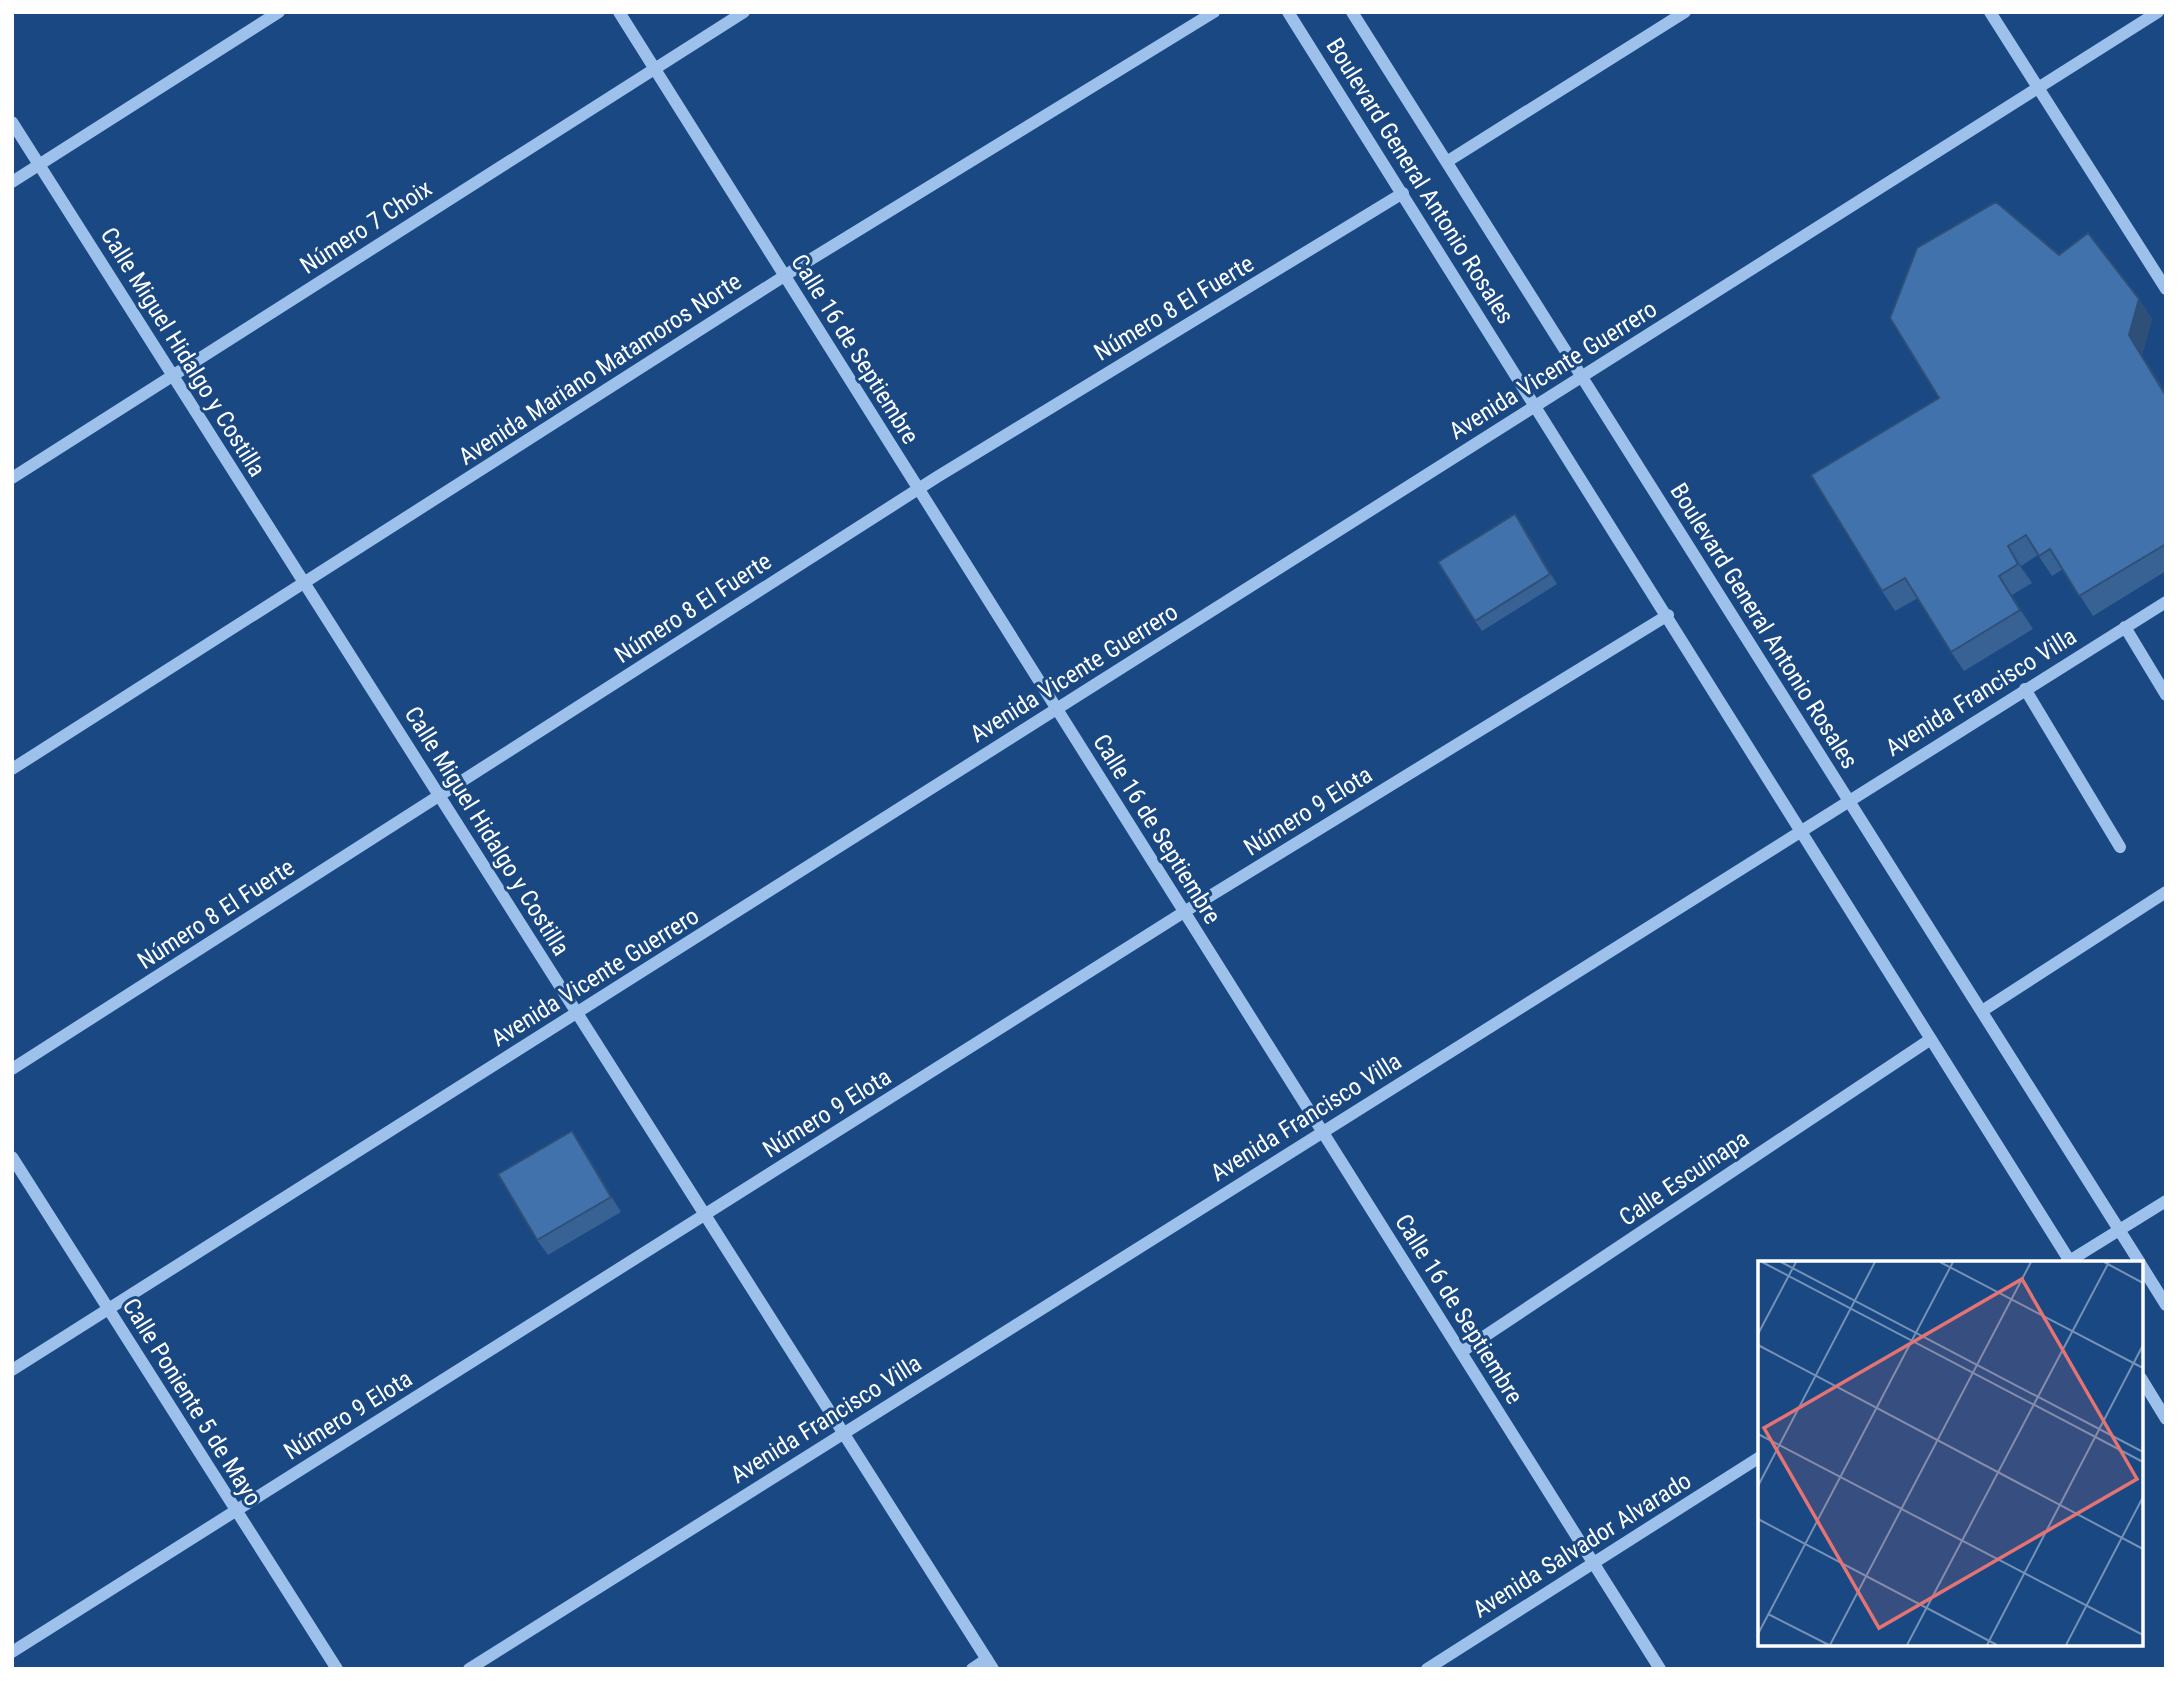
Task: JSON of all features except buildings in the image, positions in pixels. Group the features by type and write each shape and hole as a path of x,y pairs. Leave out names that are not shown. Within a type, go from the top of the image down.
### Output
{"street":[{"path":"12,182 279,12"},
{"name":"Calle 16 de Septiembre","path":"619,12 1660,1669"},
{"name":"Número 7 Choix","path":"12,478 744,12"},
{"name":"Avenida Mariano Matamoros Norte","path":"12,769 785,276 1214,12"},
{"name":"Boulevard General Antonio Rosales","path":"1288,12 1668,615 2068,1261"},
{"name":"Boulevard General Antonio Rosales","path":"1352,12 2138,1261"},
{"path":"1448,161 1685,12"},
{"path":"1990,12 2166,289"},
{"name":"Avenida Vicente Guerrero","path":"12,1370 2158,12"},
{"name":"Calle Miguel Hidalgo y Costilla","path":"12,122 990,1664"},
{"name":"Número 8 El Fuerte","path":"12,1069 919,489 1403,193"},
{"name":"Avenida Francisco Villa","path":"469,1669 2166,601"},
{"name":"Número 9 Elota","path":"12,1651 1184,912 1668,615"},
{"path":"2124,627 2166,695"},
{"path":"2025,690 2120,847"},
{"path":"1982,1011 2166,892"},
{"name":"Calle Escuinapa","path":"1461,1352 1931,1039"},
{"name":"Calle Poniente 5 de Mayo","path":"12,1157 337,1669"},
{"path":"2071,1261 2166,1201"},
{"name":"Boulevard General Antonio Rosales","path":"2143,1269 2166,1305"},
{"path":"2143,1381 2166,1419"},
{"name":"Avenida Salvador Alvarado","path":"1427,1669 1758,1458"},
{"path":"972,1669 990,1664"}]}
